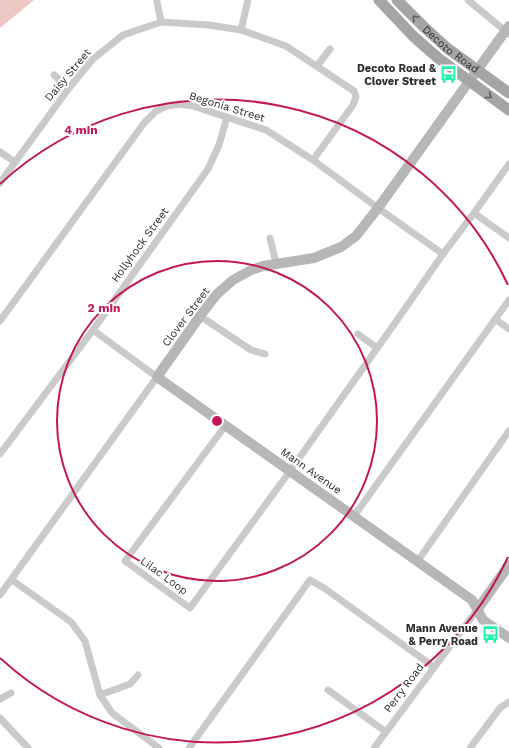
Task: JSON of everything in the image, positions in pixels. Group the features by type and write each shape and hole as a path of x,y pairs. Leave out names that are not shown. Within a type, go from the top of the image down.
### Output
{"main road":[{"name":"Decoto Road","path":"379,0 413,36 438,58 509,110"},
{"name":"Decoto Road","path":"397,0 422,26 447,48 509,93"}],"street":[{"path":"241,30 248,0"},
{"path":"468,0 508,30"},
{"path":"157,2 161,22"},
{"name":"Daisy Street","path":"0,183 69,88 93,59 123,35 161,22 210,25 241,30 286,46 354,91 356,98 353,105 313,160"},
{"name":"Clover Street","path":"0,595 217,294 233,280 251,270 263,266 314,258 341,247 356,236 508,30"},
{"path":"317,66 330,49"},
{"path":"54,75 69,88"},
{"name":"Begonia Street","path":"0,320 144,123 156,111 167,106 179,104 193,106 266,130 313,160 443,254"},
{"name":"Hollyhock Street","path":"0,454 93,330 208,169 219,145 227,117"},
{"path":"0,152 16,162"},
{"path":"290,471 443,254 509,164"},
{"path":"474,213 509,238"},
{"path":"270,238 276,264"},
{"path":"354,516 509,300"},
{"path":"200,316 251,350 265,354"},
{"path":"495,319 509,329"},
{"name":"Mann Avenue","path":"93,330 225,426 472,600 483,620 509,638"},
{"path":"358,334 377,348"},
{"name":"Lilac Loop","path":"225,426 125,561 190,608 290,471"},
{"path":"417,562 509,431"},
{"name":"Perry Road","path":"374,748 509,565"},
{"path":"12,580 71,622 85,641 100,695 112,713 159,748"},
{"path":"189,748 310,580 324,588 434,667"},
{"path":"100,695 130,684 138,676"},
{"path":"328,690 386,732"},
{"path":"0,699 11,693"},
{"path":"470,748 500,708 509,702"},
{"path":"0,718 28,748"},
{"path":"145,748 150,742"}],"shaded area":[{"path":"0,0 34,0 0,28"}],"place":[{"name":"Decoto Road & Clover Street","path":"449,74"},
{"name":"Mann Avenue & Perry Road","path":"491,634"}]}
